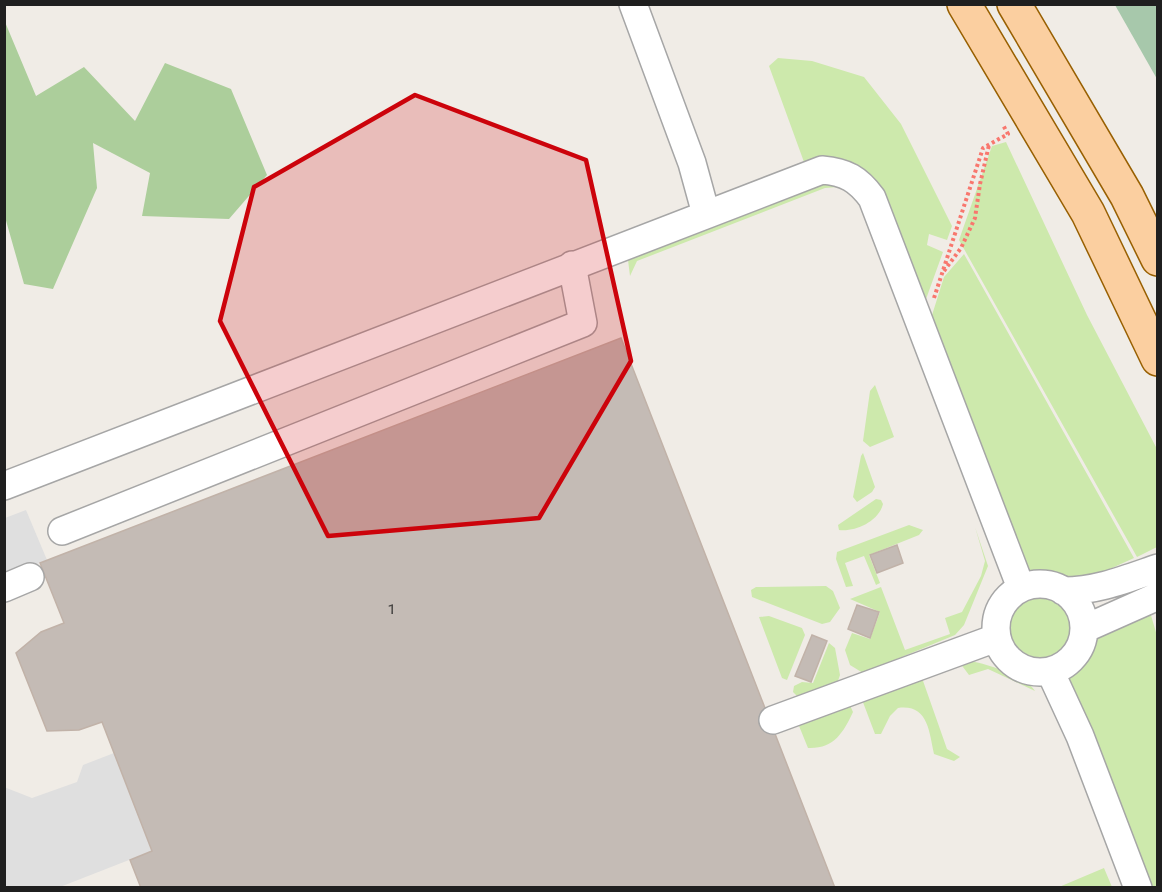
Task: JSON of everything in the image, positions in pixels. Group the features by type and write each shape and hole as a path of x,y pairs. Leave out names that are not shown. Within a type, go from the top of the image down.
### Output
{"main road":[{"path":"964,4 1088,213 1158,359"},
{"path":"1014,4 1127,196 1158,259"}],"lane":[{"path":"633,4 692,163 706,214"},
{"path":"4,486 822,170 842,172 861,183 872,198 1021,588"},
{"path":"62,531 582,323 572,265"},
{"path":"1063,591 1085,591 1105,587 1158,568"},
{"path":"4,588 30,577"},
{"path":"1035,584 1049,585 1063,591 1075,601 1082,614 1084,629 1075,654 1064,665 1050,671 1035,672 1020,668 1008,658 996,638 1000,610 1008,597 1021,588 1035,584"},
{"path":"1084,629 1158,596"},
{"path":"773,720 996,638"},
{"path":"1050,671 1080,736 1138,888"}],"path":[{"path":"923,333 983,148 1008,134 1002,124"},
{"path":"942,274 961,248 975,218 989,144"}],"highlighted area":[{"path":"415,95 586,160 631,361 539,518 328,536 220,321 254,187"}],"green space":[{"path":"1115,5 1157,5 1157,79"},
{"path":"5,22 36,96 84,67 135,121 165,63 231,89 267,175 229,219 142,216 150,173 93,143 97,188 53,289 24,284 5,217"},
{"path":"778,58 812,61 864,77 901,124 952,226 947,240 929,234 927,245 943,252 921,313 875,194 827,161 804,162 769,66"},
{"path":"1006,142 1087,315 1157,449 1157,547 1137,557 959,240 992,146"},
{"path":"833,182 847,190 838,187 825,188 637,261 630,276 628,260 636,253 815,184"},
{"path":"964,254 1134,558 1079,583 1018,567 927,331 944,277"},
{"path":"875,385 894,437 870,447 863,441 870,391"},
{"path":"863,453 875,487 872,492 857,502 853,497"},
{"path":"876,499 881,500 883,504 877,516 859,527 839,530 838,525"},
{"path":"909,525 923,530 919,535 869,555 880,583 876,585 864,556 845,563 853,586 846,587 836,559 837,552"},
{"path":"975,527 988,566 964,625 955,635 863,673 850,665 845,650 852,633 870,639 880,612 850,599 881,587 905,650 950,634 945,618 962,612 981,576 985,561"},
{"path":"826,586 833,591 840,608 830,622 822,624 752,597 751,590 756,587"},
{"path":"1031,595 1043,595 1061,604 1068,615 1070,628 1068,641 1061,652 1050,659 1031,661 1018,656 1009,647 1004,634 1004,622 1009,609 1018,600"},
{"path":"1150,612 1158,639 1157,887 1142,887 1065,680 1092,636"},
{"path":"769,616 802,628 805,635 787,680 782,678 759,617"},
{"path":"829,643 835,648 840,675 838,681 797,696 793,692 794,686 802,682 813,683"},
{"path":"959,660 1012,674 1022,679 1035,691 988,669 969,675 960,663 922,678 947,749 960,757 954,761 934,754 928,728 916,710 898,708 890,716 881,734 875,734 861,697"},
{"path":"848,701 853,712 841,733 825,746 808,748 797,721"},
{"path":"1104,868 1112,887 1059,887"}],"shaded area":[{"path":"26,510 47,560 5,577 5,518"},
{"path":"114,753 152,851 60,887 5,887 4,787 32,798 77,782 83,765"}],"building":[{"path":"621,338 835,888 141,888 130,860 152,851 102,722 79,730 47,731 16,653 41,632 64,623 40,563"},
{"path":"897,545 903,563 877,573 870,555"},
{"path":"857,605 879,612 870,638 848,629"},
{"path":"812,635 827,641 811,682 795,676"}]}
